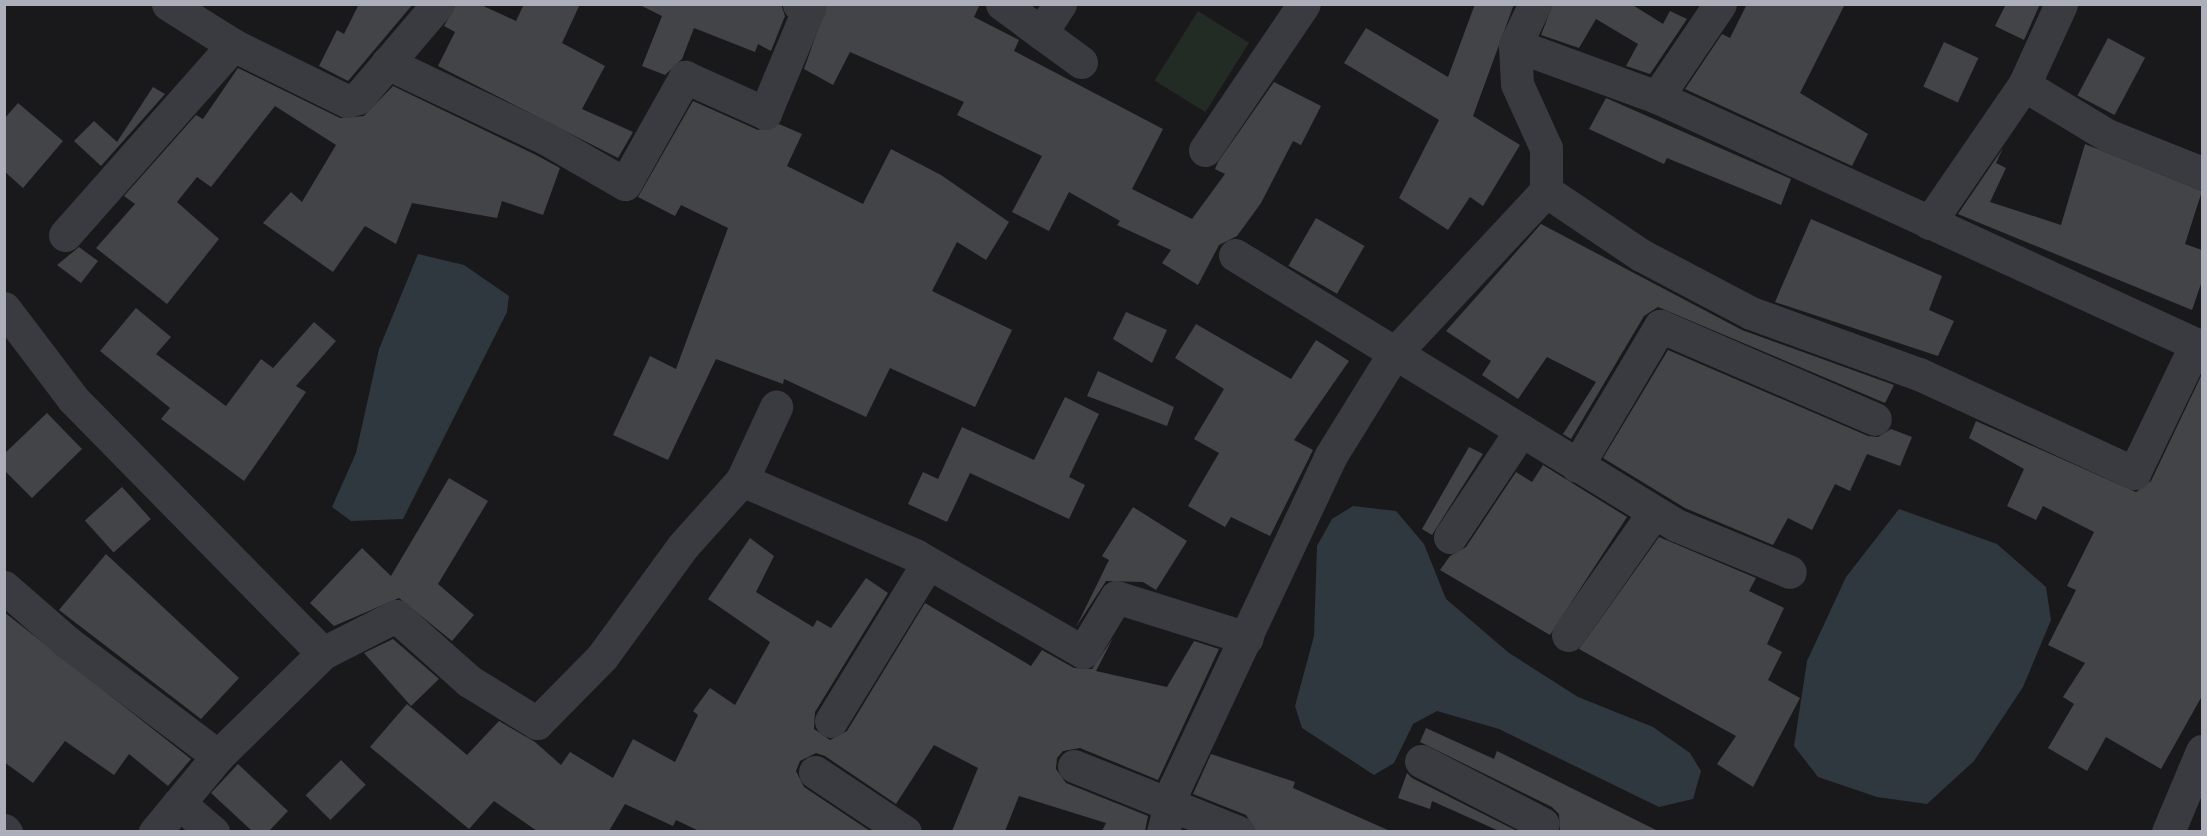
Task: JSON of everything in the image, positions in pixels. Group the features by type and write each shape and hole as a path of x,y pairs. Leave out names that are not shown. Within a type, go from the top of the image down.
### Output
{"street":[{"path":"168,4 233,45 347,101 358,98 438,4"},
{"path":"387,63 546,138 625,184 685,77 765,113 809,8 799,4"},
{"path":"1002,4 1081,62"},
{"path":"1041,33 1060,4"},
{"path":"1205,150 1304,4"},
{"path":"1167,820 1175,787 1247,638 1330,457 1393,355 1546,192 1546,148 1517,84 1515,45 1535,4"},
{"path":"1657,97 1720,4"},
{"path":"1929,223 2024,85 2061,4"},
{"path":"65,235 233,45"},
{"path":"1515,45 1657,97 2199,345 2134,473 1919,374 1751,313 1641,255 1546,192"},
{"path":"2024,85 2107,135 2202,173"},
{"path":"1234,255 1393,355 1654,512 1791,572"},
{"path":"4,308 74,399 323,653"},
{"path":"1577,466 1660,326 1875,419"},
{"path":"155,831 218,756 323,653 396,616 469,681 537,723 602,657 683,546 742,480 776,407"},
{"path":"1450,537 1520,432"},
{"path":"742,480 928,563 1083,652 1116,597 1247,638"},
{"path":"1568,635 1654,512"},
{"path":"831,721 928,563"},
{"path":"4,587 67,642 218,756"},
{"path":"2169,831 2202,751"},
{"path":"1421,761 1547,829"},
{"path":"1074,766 1167,820 1238,831"},
{"path":"815,772 905,831"},
{"path":"179,803 213,831"}],"shaded area":[{"path":"1198,11 1249,43 1205,112 1155,81"},
{"path":"418,254 464,265 509,296 507,312 403,519 351,521 332,507 356,453 379,349"},
{"path":"1353,506 1396,511 1424,544 1446,599 1509,653 1578,697 1653,727 1690,753 1701,771 1693,799 1659,807 1499,729 1437,711 1413,724 1394,763 1374,775 1302,728 1295,706 1314,636 1317,546 1332,519"},
{"path":"1899,509 1997,544 2046,587 2051,620 2023,687 1974,761 1927,804 1877,797 1818,777 1794,746 1807,661 1846,577"}],"building":[{"path":"359,4 413,4 348,81 319,66 337,30 344,34"},
{"path":"456,4 479,4 516,21 524,4 580,4 562,43 605,66 582,109 633,132 618,158 438,66 455,32 444,26"},
{"path":"638,4 781,4 785,16 771,51 758,44 755,52 694,28 682,59 665,75 642,66 662,16"},
{"path":"827,4 980,4 974,17 1019,40 1014,51 1163,129 1132,189 1192,219 1225,174 1215,169 1218,162 1274,82 1321,106 1301,145 1293,141 1261,203 1237,236 1219,245 1198,285 1162,263 1171,250 1117,225 1120,221 1069,192 1049,231 1012,212 1042,156 957,115 964,102 850,52 833,85 804,69"},
{"path":"1475,4 1514,4 1473,116 1520,145 1483,206 1470,197 1448,230 1399,198 1439,120 1344,63 1366,28 1448,77"},
{"path":"1553,4 1631,4 1663,24 1670,11 1687,19 1650,74 1626,66 1638,44 1596,19 1579,48 1541,35"},
{"path":"1747,4 1845,4 1800,93 1868,134 1852,166 1685,89 1722,34 1730,38"},
{"path":"2006,4 2040,4 2024,40 1995,26"},
{"path":"2108,38 2145,58 2115,115 2077,95"},
{"path":"1944,42 1978,58 1958,102 1923,86"},
{"path":"238,68 340,118 364,116 393,86 560,168 543,215 502,201 497,218 412,203 396,244 365,226 333,272 263,223 291,192 302,202 336,145 275,106 211,187 197,177 177,202 219,239 167,304 96,248 135,204 124,196 196,115 203,119"},
{"path":"153,87 165,94 101,166 74,141 94,121 117,142"},
{"path":"1606,98 1791,179 1781,205 1667,158 1664,164 1589,129"},
{"path":"693,101 758,130 779,124 802,134 787,166 863,204 891,149 941,175 1009,222 986,260 957,242 932,291 1012,330 975,407 890,368 866,417 784,379 783,384 716,359 668,460 613,435 650,356 676,369 728,228 681,205 675,216 638,197"},
{"path":"18,103 63,141 23,188 4,171 4,119"},
{"path":"2085,144 2202,191 2185,244 2202,250 2202,281 2192,310 1958,214 2003,148 1996,163 2006,168 1990,202 2061,225"},
{"path":"1316,218 1364,246 1337,294 1288,266"},
{"path":"1811,219 1942,276 1929,310 1954,321 1938,356 1775,302"},
{"path":"1541,224 1742,330 1894,385 1885,403 1658,307 1644,316 1571,439 1563,434 1596,382 1547,357 1518,399 1482,375 1491,361 1446,331"},
{"path":"79,247 98,261 81,283 57,265"},
{"path":"136,308 171,337 156,354 226,406 261,359 273,368 314,322 336,341 296,386 306,392 244,481 161,419 170,408 100,351"},
{"path":"1126,312 1167,330 1152,363 1113,339"},
{"path":"1196,324 1291,379 1316,340 1349,361 1294,440 1313,450 1270,536 1231,517 1225,527 1188,506 1219,453 1194,439 1224,389 1175,358"},
{"path":"1668,350 1868,436 1878,437 1891,429 1912,437 1900,466 1867,454 1850,491 1835,484 1812,530 1788,518 1773,545 1685,508 1603,458"},
{"path":"1098,371 1174,407 1167,426 1087,396"},
{"path":"2202,374 2202,696 2161,769 2106,737 2087,771 2048,748 2074,704 2063,697 2085,663 2048,645 2076,590 2067,586 2094,532 2043,506 2036,520 2007,506 2024,469 1969,438 1976,421 2136,492 2151,481"},
{"path":"1065,397 1099,414 1069,477 1085,485 1069,519 970,473 947,522 908,504 923,472 938,479 962,427 1034,460"},
{"path":"47,413 82,449 32,498 4,470 4,454"},
{"path":"1469,447 1483,454 1432,535 1422,529"},
{"path":"1543,465 1627,517 1550,635 1440,570 1450,556 1466,547 1516,472 1532,482"},
{"path":"449,478 488,501 438,584 474,615 452,641 399,598 334,626 310,603 362,548 391,576"},
{"path":"122,487 151,519 114,552 85,520"},
{"path":"1133,507 1187,541 1156,590 1143,582 1106,581 1076,627 1109,560 1102,556"},
{"path":"1659,537 1756,578 1749,591 1784,608 1767,644 1782,652 1768,680 1800,698 1753,787 1717,764 1736,736 1579,649"},
{"path":"750,538 774,556 756,592 813,627 817,620 831,628 866,578 888,593 815,712 814,729 830,740 847,731 925,603 1031,666 1042,650 1074,668 1092,669 1113,638 1096,671 1167,687 1194,641 1219,649 1158,780 1080,748 1063,751 1057,758 1056,769 1066,783 1148,816 1145,831 1102,831 1106,823 1019,796 1005,831 952,831 978,768 934,745 896,804 825,756 816,753 800,761 796,771 804,787 870,831 699,831 676,820 673,826 625,804 609,831 537,831 494,801 469,829 370,747 407,704 467,755 499,721 535,742 561,765 570,752 613,778 633,739 675,762 698,715 693,711 710,688 735,705 770,642 708,599"},
{"path":"106,554 239,678 201,719 59,610"},
{"path":"4,612 191,759 168,786 129,754 114,775 65,741 33,783 4,762"},
{"path":"393,639 439,679 411,706 364,653"},
{"path":"1426,728 1494,759 1497,751 1658,831 1560,831 1559,814 1552,807 1420,742"},
{"path":"1211,754 1295,782 1293,788 1390,831 1256,831 1246,815 1193,794"},
{"path":"341,760 366,785 330,820 306,795"},
{"path":"238,764 288,811 269,831 252,831 211,793"},
{"path":"1407,773 1412,778 1517,831 1499,831 1432,801 1430,809 1398,798"}]}
